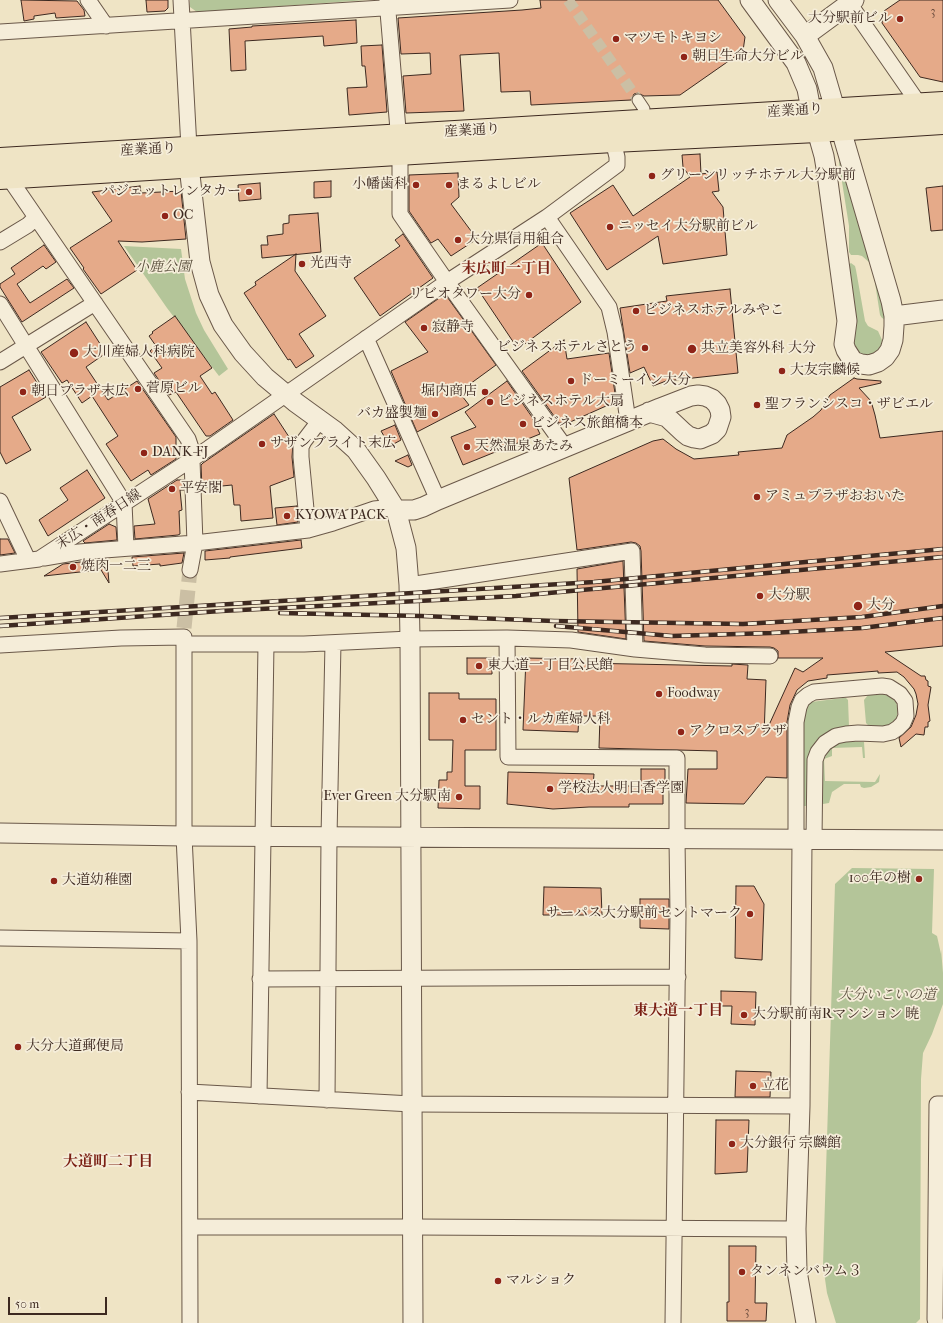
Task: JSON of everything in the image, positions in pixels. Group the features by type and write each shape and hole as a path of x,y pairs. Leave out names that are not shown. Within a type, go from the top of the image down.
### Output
{"highway":[{"name":"産業通り","path":"2,170 189,157 399,145 811,110 943,103"},
{"name":"産業通り","path":"399,145 613,141 841,130 943,123"}],"street":[{"path":"88,0 106,26"},
{"path":"181,0 189,157 200,262 209,295 215,309 233,339 250,361 286,395 336,431 356,450 396,510 406,548 409,585 410,639 413,1323"},
{"path":"0,32 181,21 387,4 510,0"},
{"path":"750,0 796,63 807,89 811,110 824,156 840,260 847,321 844,344 848,356 853,361 869,365 878,362 885,357 890,350 893,340 894,316 887,286 823,68 804,36 778,0"},
{"path":"804,36 851,2 919,104"},
{"path":"387,4 399,145 400,214 565,447"},
{"name":"末広・南春日線","path":"0,564 34,560 192,460 447,282 547,217 617,164 613,141"},
{"path":"2,170 185,432 191,448 192,460 195,543 190,570"},
{"path":"0,242 28,225 36,217"},
{"path":"547,217 609,307 615,332 628,421"},
{"path":"0,362 95,303"},
{"path":"0,304 124,503 126,548"},
{"path":"894,316 943,310"},
{"path":"366,338 438,500"},
{"path":"0,501 34,560 79,552 195,543 308,530 333,524 374,509 384,508 414,510 650,412"},
{"path":"308,530 300,457 301,448 304,441 320,420"},
{"path":"409,585 632,551 635,649"},
{"path":"0,645 184,636 266,644 333,643 410,639 507,638 571,640 635,649 705,655 770,656"},
{"path":"184,636 184,836 189,941 190,1323"},
{"path":"507,638 508,757 677,758 678,977 674,1323"},
{"path":"327,1100 329,837 333,643"},
{"path":"259,1096 266,644"},
{"path":"804,840 815,760 818,752 825,744 836,736 852,733 883,734 892,732 898,728 903,723 906,716 904,701 900,694 889,687 882,686 814,692 802,700 796,722 804,840 800,1106 796,1229 797,1271 806,1323"},
{"path":"0,832 263,837 943,840"},
{"path":"0,938 189,941"},
{"path":"260,979 678,977"},
{"path":"189,1092 412,1104 800,1106"},
{"path":"936,1323 939,1228 938,1104 943,1104"},
{"path":"190,1227 796,1229"}],"green space":[{"path":"190,0 367,0 197,12 190,7"},
{"path":"842,158 847,162 884,298 887,316 884,319 880,315 873,270 870,263 862,256 851,255 849,252 849,226 839,163 840,159"},
{"name":"小鹿公園","path":"124,246 181,249 185,279 196,313 204,330 228,369 219,376 167,308"},
{"path":"851,263 855,266 856,270 865,321 868,326 878,331 882,340 881,351 864,359 854,349 847,266"},
{"path":"882,693 896,702 898,709 897,718 889,727 871,728 866,723 864,700 868,695"},
{"path":"843,698 848,700 849,726 809,755 807,762 807,806 802,806 803,715 806,707 811,702"},
{"path":"846,741 864,742 865,758 863,758 862,747 832,748 832,756 824,759 825,781 875,782 880,774 879,782 871,787 864,788 861,787 860,784 844,784 832,792 829,803 823,804 821,769 823,760 830,749 838,743"},
{"name":"大分いこいの道","path":"852,868 934,869 932,933 937,936 941,954 941,949 943,1004 923,1053 921,1079 920,1319 916,1323 836,1323 827,1293 823,1265 835,884"}],"building":[{"path":"21,0 77,1 84,10 85,16 56,18 55,13 34,16 34,19 24,21"},
{"path":"146,0 168,0 168,8 165,11 147,12"},
{"path":"540,0 718,0 745,37 743,51 680,95 644,96 638,93 634,94 631,100 531,105 530,91 501,92 499,53 460,55 464,111 406,113 403,76 431,74 430,53 401,54 398,18 541,8"},
{"path":"900,0 943,0 943,82 920,77 882,23 884,11"},
{"path":"356,20 357,43 324,46 323,36 245,41 246,70 231,71 229,29 252,26"},
{"path":"382,45 387,112 349,115 347,88 367,87 365,66 362,66 361,46"},
{"path":"700,154 701,174 717,172 719,191 712,192 723,207 727,255 663,264 658,236 607,270 570,213 613,185 633,216 690,177 683,167 682,155"},
{"path":"458,173 459,197 451,204 477,239 451,256 438,239 431,243 409,211 409,175"},
{"path":"331,181 331,197 314,198 314,182"},
{"name":"パジェットレンタカー","path":"260,183 261,199 239,201 238,185"},
{"path":"140,186 141,193 181,191 186,239 142,242 118,241 137,270 101,294 70,248 112,221 92,192"},
{"path":"943,186 943,230 931,231 926,188"},
{"path":"318,213 321,252 262,258 261,245 268,245 267,236 283,234 283,224 289,223 289,215"},
{"path":"403,234 433,278 380,316 354,278 400,246 395,240"},
{"name":"リビオタワー大分","path":"542,243 581,302 518,349 477,288"},
{"path":"44,245 56,262 46,269 43,266 17,284 30,303 67,279 74,288 22,322 0,287 0,284 15,274 11,268"},
{"path":"296,254 295,271 326,316 299,334 314,356 296,368 290,359 288,360 244,293 256,285 255,282"},
{"path":"730,289 738,373 666,381 653,386 644,367 630,373 620,308 667,301 666,296"},
{"path":"445,294 496,365 459,392 469,405 417,432 391,371 428,352 405,322"},
{"path":"175,316 212,368 200,376 212,394 215,392 233,420 210,436 206,436 176,392 169,395 154,373 162,368 150,351 156,346 149,336 153,333 152,332"},
{"path":"86,322 106,353 86,367 108,400 137,381 176,437 176,459 151,475 148,470 131,481 106,444 118,436 92,396 82,403 67,380 62,383 41,352"},
{"name":"ドーミーイン大分","path":"564,340 567,359 609,353 616,400 615,402 568,423 559,423 522,371"},
{"path":"29,370 46,397 12,417 31,450 6,464 0,452 0,387"},
{"path":"854,378 881,381 881,383 859,388 871,401 880,438 943,431 943,646 885,652 921,676 925,676 926,680 928,681 928,686 931,687 928,705 930,721 928,722 928,727 925,727 924,735 916,734 901,747 899,738 911,727 916,715 918,704 914,689 904,677 897,672 878,673 878,671 827,675 827,678 808,681 797,690 790,705 787,722 787,778 766,777 744,804 686,803 688,769 717,769 717,751 599,748 600,716 579,716 578,732 523,730 526,658 581,659 581,663 748,665 747,679 766,680 764,736 795,668 803,672 823,658 778,658 778,651 770,647 705,646 644,641 640,546 631,542 577,550 569,478 653,441 663,439 676,449 694,459 739,455 738,452 782,448 787,435 813,417 821,410 830,395"},
{"path":"507,381 532,417 540,434 463,465 451,437 476,427 465,412"},
{"path":"274,414 293,443 292,457 294,477 270,486 273,518 241,521 240,505 234,505 232,485 202,488 201,465"},
{"path":"395,425 401,440 390,446 381,431"},
{"path":"408,455 412,465 408,467 395,461"},
{"path":"87,470 105,498 48,536 39,520 68,500 60,488"},
{"path":"177,480 184,480 184,490 180,490 182,510 179,511 180,534 135,539 134,526 155,524 148,499"},
{"name":"KYOWA PACK","path":"297,506 298,522 277,525 275,508"},
{"path":"109,524 116,527 117,540 85,543 83,541"},
{"path":"0,539 8,539 15,553 0,555"},
{"path":"301,540 302,548 205,560 205,551"},
{"path":"184,553 182,563 160,566 160,564 133,566 132,557"},
{"path":"107,559 109,583 95,560"},
{"name":"焼肉一二三","path":"89,561 89,571 44,576 63,564"},
{"path":"623,561 626,639 578,632 577,569"},
{"name":"東大道一丁目公民館","path":"467,658 492,658 492,674 467,674"},
{"name":"セント・ルカ産婦人科","path":"429,693 459,693 459,699 496,699 496,750 465,750 465,786 480,786 480,809 438,808 439,780 447,780 447,772 452,772 453,740 429,740"},
{"name":"学校法人明日香学園","path":"641,769 665,769 663,804 629,804 629,807 553,809 507,804 508,772 594,774 593,786 641,786"},
{"name":"サーパス大分駅前セントマーク","path":"736,886 754,886 764,904 762,960 735,958"},
{"path":"544,887 601,888 602,915 543,915"},
{"path":"640,899 669,899 669,929 640,928"},
{"name":"大分駅前南Rマンション 暁","path":"721,991 756,992 755,1025 731,1024 732,1006 721,1006"},
{"name":"立花","path":"736,1071 771,1072 770,1097 735,1097"},
{"name":"大分銀行 宗麟館","path":"716,1120 749,1120 747,1172 715,1174"},
{"name":"タンネンバウム３","path":"729,1246 756,1246 755,1303 767,1303 766,1321 727,1321 727,1302 729,1302"}],"tunnel":[{"path":"568,0 638,100"},
{"path":"184,628 190,570"}],"railway":[{"path":"0,618 594,582 943,549"},
{"path":"0,626 221,611 516,596 943,557"},
{"path":"280,613 554,621 743,624 862,617 943,606"},
{"path":"556,626 672,636 862,628 943,618"}],"place":[{"name":"大分駅前ビル","path":"900,19"},
{"name":"マツモトキヨシ","path":"616,39"},
{"name":"朝日生命大分ビル","path":"684,57"},
{"name":"グリーンリッチホテル大分駅前","path":"652,176"},
{"name":"小幡歯科","path":"416,185"},
{"name":"まるよしビル","path":"449,185"},
{"name":"パジェットレンタカー","path":"249,192"},
{"name":"OC","path":"165,216"},
{"name":"ニッセイ大分駅前ビル","path":"610,227"},
{"name":"大分県信用組合","path":"458,240"},
{"name":"光西寺","path":"302,264"},
{"name":"リビオタワー大分","path":"529,295"},
{"name":"ビジネスホテルみやこ","path":"636,311"},
{"name":"寂静寺","path":"424,328"},
{"name":"ビジネスホテルさとう","path":"645,348"},
{"name":"共立美容外科 大分","path":"692,349"},
{"name":"大川産婦人科病院","path":"74,353"},
{"name":"大友宗麟候","path":"782,371"},
{"name":"ドーミーイン大分","path":"571,381"},
{"name":"菅原ビル","path":"138,389"},
{"name":"朝日プラザ末広","path":"23,392"},
{"name":"堀内商店","path":"485,392"},
{"name":"ビジネスホテル大扇","path":"490,402"},
{"name":"聖フランシスコ・ザビエル","path":"757,405"},
{"name":"バカ盛製麺","path":"435,414"},
{"name":"ビジネス旅館橋本","path":"523,424"},
{"name":"サザンブライト末広","path":"262,444"},
{"name":"天然温泉あたみ","path":"467,447"},
{"name":"DANK-FJ","path":"144,453"},
{"name":"平安閣","path":"172,489"},
{"name":"アミュプラザおおいた","path":"757,497"},
{"name":"KYOWA PACK","path":"287,516"},
{"name":"焼肉一二三","path":"73,567"},
{"name":"大分駅","path":"760,596"},
{"name":"大分","path":"858,606"},
{"name":"東大道一丁目公民館","path":"479,666"},
{"name":"Foodway","path":"659,694"},
{"name":"セント・ルカ産婦人科","path":"463,720"},
{"name":"アクロスプラザ","path":"681,732"},
{"name":"学校法人明日香学園","path":"550,789"},
{"name":"Ever Green 大分駅南","path":"459,797"},
{"name":"100年の樹","path":"919,879"},
{"name":"大道幼稚園","path":"54,881"},
{"name":"サーパス大分駅前セントマーク","path":"750,914"},
{"name":"大分駅前南Rマンション 暁","path":"744,1015"},
{"name":"大分大道郵便局","path":"18,1047"},
{"name":"立花","path":"753,1086"},
{"name":"大分銀行 宗麟館","path":"732,1144"},
{"name":"タンネンバウム３","path":"742,1272"},
{"name":"マルショク","path":"498,1281"}],"district":[{"name":"末広町一丁目","path":"506,269"},
{"name":"東大道一丁目","path":"678,1011"},
{"name":"大道町二丁目","path":"108,1162"}]}
